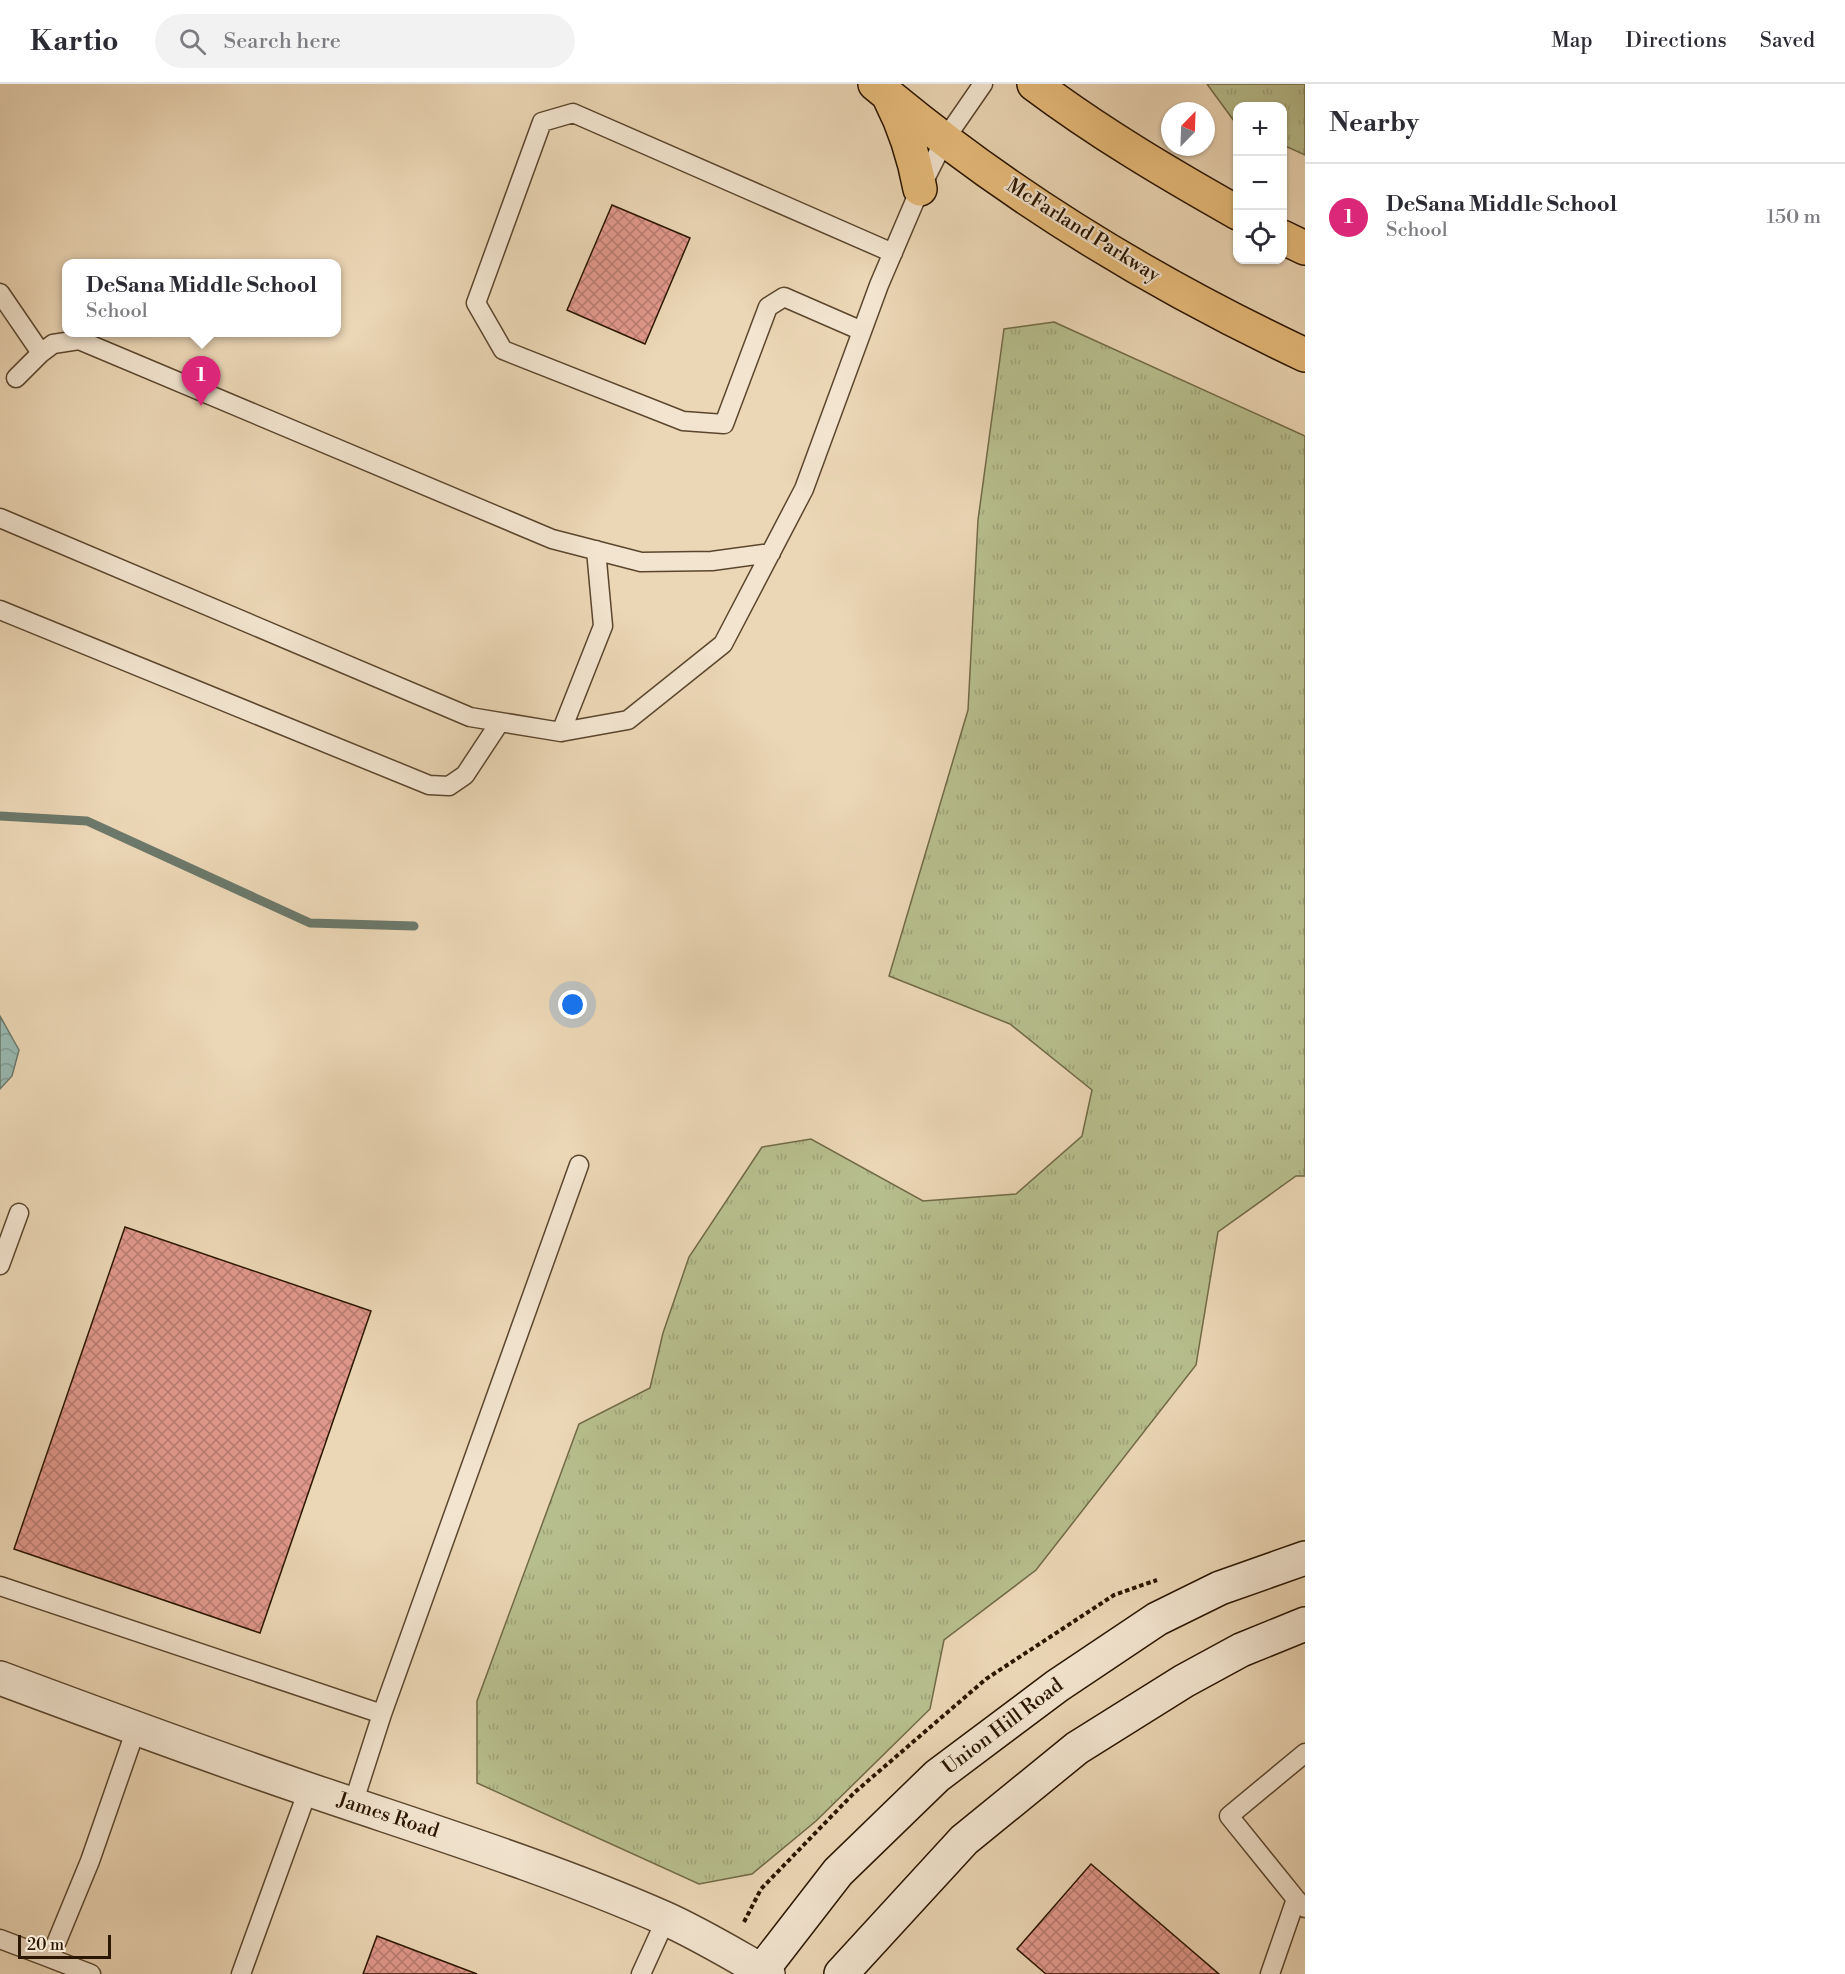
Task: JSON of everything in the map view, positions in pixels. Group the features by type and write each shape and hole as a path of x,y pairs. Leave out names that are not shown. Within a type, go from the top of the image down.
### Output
{"main road":[{"path":"1034,84 1140,156 1233,210"},
{"name":"McFarland Parkway","path":"882,90 945,139 1031,200 1131,263 1237,322 1305,355"},
{"path":"882,90 906,133 920,189"},
{"path":"1287,239 1305,248"}],"street":[{"name":"Union Hill Road","path":"763,1973 838,1872 937,1776 1057,1686 1157,1619 1220,1588 1305,1558"},
{"path":"842,1974 964,1840 1077,1748 1184,1681 1241,1650 1305,1624"},
{"name":"James Road","path":"0,1678 136,1729 308,1790 480,1847 589,1887 666,1919 763,1973"}],"lane":[{"path":"0,518 470,717 561,732 628,720 723,644 804,489 862,331 920,189 945,139 983,84"},
{"path":"862,331 784,297 768,307 724,424 683,421 502,350 476,303 542,122 573,113 893,253"},
{"path":"0,293 41,353"},
{"path":"16,378 53,344 79,340 552,539 641,562 712,561 771,553"},
{"path":"561,732 603,626 596,550"},
{"path":"0,610 429,784 449,786 465,776 500,722"},
{"path":"353,1804 382,1714 579,1165"},
{"path":"0,1266 19,1213"},
{"path":"0,1586 382,1714"},
{"path":"51,1958 90,1861 136,1729"},
{"path":"1270,1974 1300,1903 1229,1816 1305,1753"},
{"path":"241,1974 308,1790"},
{"path":"641,1974 666,1919"},
{"path":"0,1939 91,1974"}],"green space":[{"path":"1207,84 1305,84 1305,155 1287,147 1287,102 1233,102 1233,120"},
{"path":"1054,322 1305,436 1305,1176 1296,1176 1218,1232 1196,1365 1036,1570 944,1640 930,1709 816,1821 752,1874 699,1884 477,1783 477,1701 579,1424 650,1388 663,1333 689,1257 762,1147 811,1139 923,1201 1016,1194 1082,1136 1092,1090 1010,1024 889,976 968,710 978,520 1004,329"}],"water":[{"path":"0,1016 19,1050 12,1076 0,1089"}],"building":[{"path":"612,205 690,238 645,344 567,310"},
{"path":"125,1227 371,1311 260,1633 14,1549"},
{"path":"1091,1864 1219,1974 1046,1974 1017,1949"},
{"path":"377,1936 477,1974 363,1974"}],"waterway":[{"path":"0,816 87,821 310,923 414,926"}],"place":[{"name":"DeSana Middle School","path":"201,406"}]}
